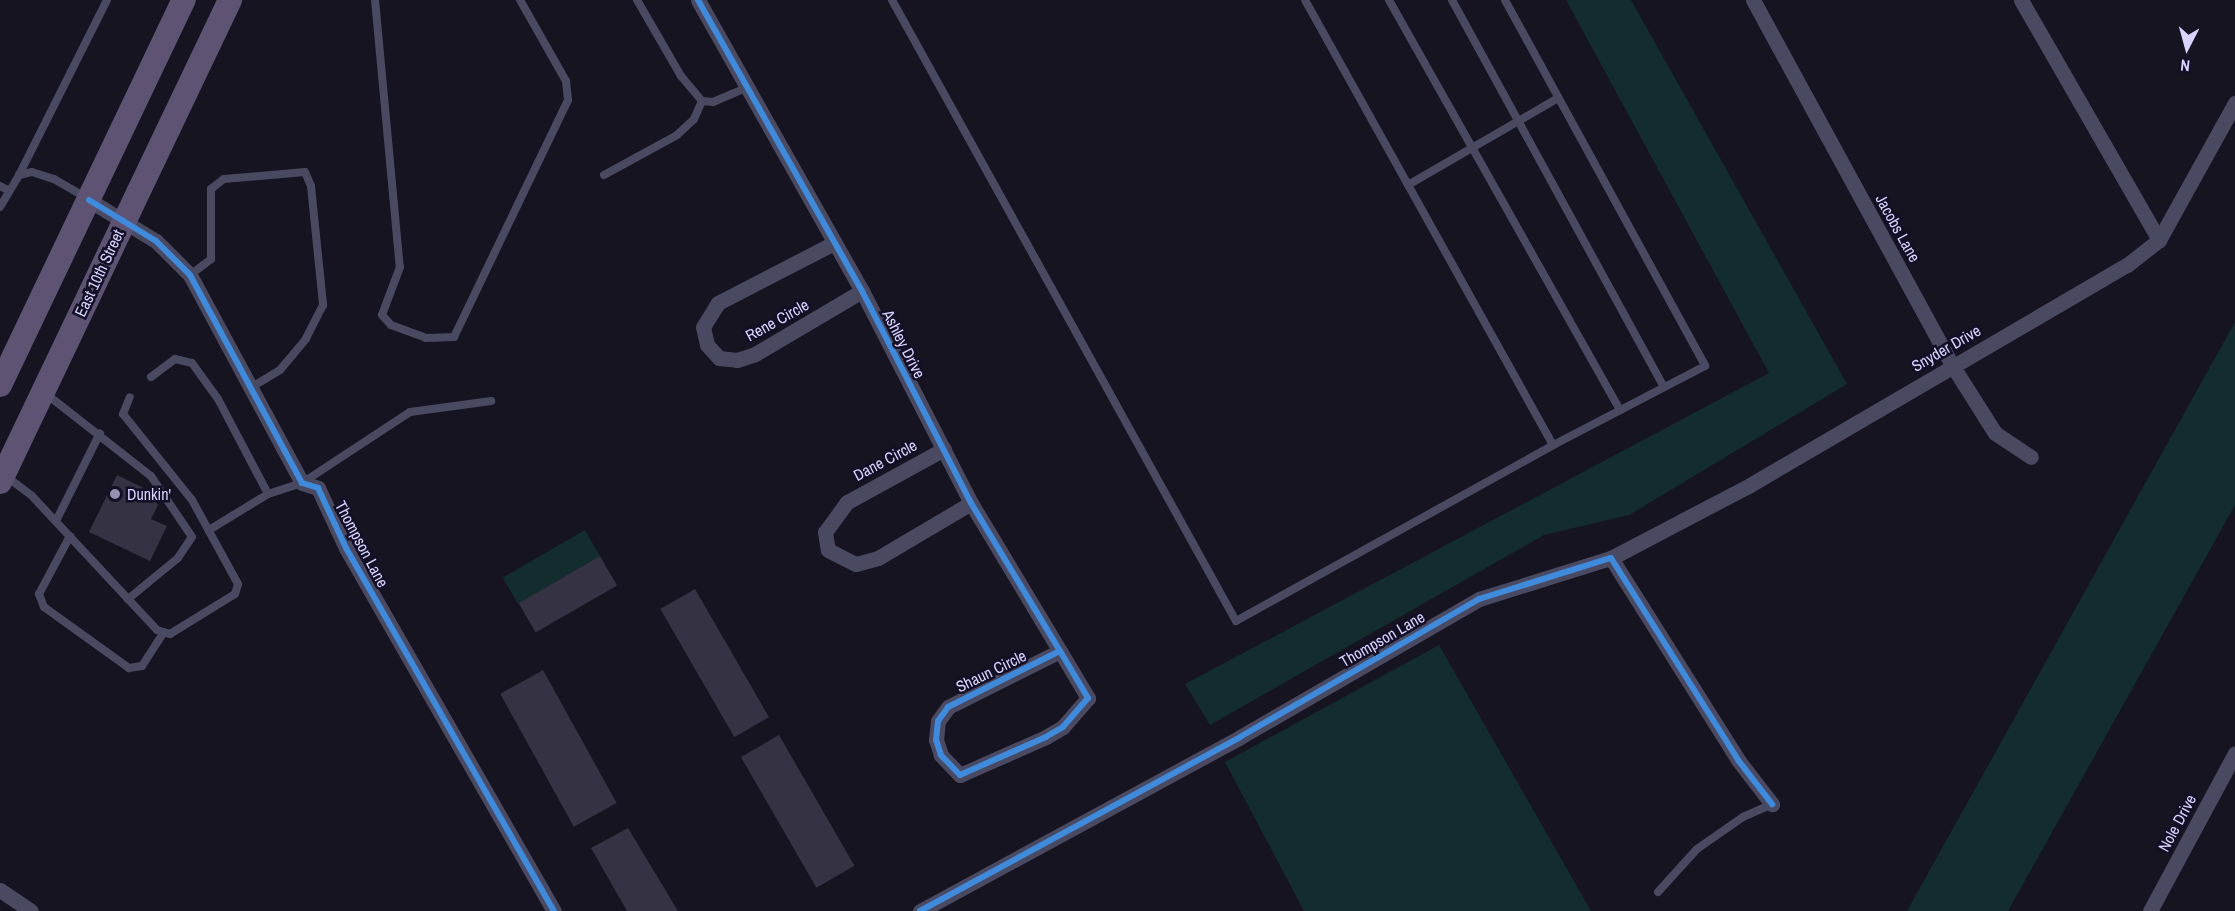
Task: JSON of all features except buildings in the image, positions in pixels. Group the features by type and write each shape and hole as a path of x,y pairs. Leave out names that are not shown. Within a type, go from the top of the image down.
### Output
{"main road":[{"path":"0,385 184,0"},
{"name":"East 10th Street","path":"3,470 44,392 230,0"}],"street":[{"name":"Ashley Drive","path":"698,0 862,291 971,503 1088,698"},
{"name":"Jacobs Lane","path":"1753,0 1952,365 1995,433 2031,457"},
{"path":"2020,0 2159,240"},
{"name":"Snyder Drive","path":"1611,558 1750,485 1952,365 2127,265 2159,240 2235,103"},
{"name":"Thompson Lane","path":"89,200 166,248 190,275 253,386 302,483 318,489 346,548 554,911"},
{"name":"Rene Circle","path":"834,243 718,303 704,327 707,345 719,358 736,360 754,354 862,291"},
{"name":"Dane Circle","path":"944,449 847,502 825,532 828,550 856,564 878,558 971,503"},
{"name":"Thompson Lane","path":"920,911 1240,737 1479,599 1611,558"},
{"path":"1611,558 1737,760 1772,804"},
{"name":"Shaun Circle","path":"1060,651 948,707 938,721 936,740 941,755 960,775 974,771 1063,727 1088,698"},
{"name":"Nole Drive","path":"2150,911 2235,753"},
{"path":"0,890 14,906 31,911"}],"lane":[{"path":"0,207 8,190 19,175 107,0"},
{"path":"375,0 400,267 382,315 391,326 426,338 454,337 568,100 566,81 520,0"},
{"path":"637,0 681,76 702,101 713,102 746,88"},
{"path":"892,0 1236,621 1554,445 1705,366 1505,0"},
{"path":"1305,0 1554,445"},
{"path":"1389,0 1620,411"},
{"path":"1452,0 1664,387"},
{"path":"1408,185 1558,98"},
{"path":"604,175 677,135 694,119 702,101"},
{"path":"190,275 212,259 211,189 224,179 305,172 311,186 323,305 306,339 280,370 253,386"},
{"path":"19,175 47,175 89,200"},
{"path":"0,186 8,190"},
{"path":"151,377 175,358 192,363 218,399 268,494"},
{"path":"44,392 100,433 150,476 192,537 178,558 128,599"},
{"path":"3,470 56,521 128,599 164,632 170,634 235,594 238,584 192,500 123,414 130,397"},
{"path":"209,530 268,494 302,483 410,412 491,401"},
{"path":"56,521 100,433"},
{"path":"70,536 39,594 44,608 129,668 142,666 164,632"},
{"path":"1658,891 1698,849 1743,816 1772,804"}],"green space":[{"path":"1566,0 1631,0 1847,384 1629,515 1544,535 1210,725 1185,684 1769,373"},
{"path":"2235,322 2235,505 2008,911 1907,911"},
{"path":"585,530 600,556 518,603 503,578"},
{"path":"1439,645 1591,911 1304,911 1225,762"}],"cycle path":[{"path":"698,0 862,291 971,503 1060,651 1088,698 1063,727 1046,737 960,775 941,755 936,740 938,721 948,707 1060,651"},
{"path":"89,200 156,241 190,275 302,483 318,488 346,548 554,911"},
{"path":"920,911 1240,737 1479,599 1611,558 1738,760 1772,804"}],"place":[{"name":"Dunkin'","path":"115,494"}]}
